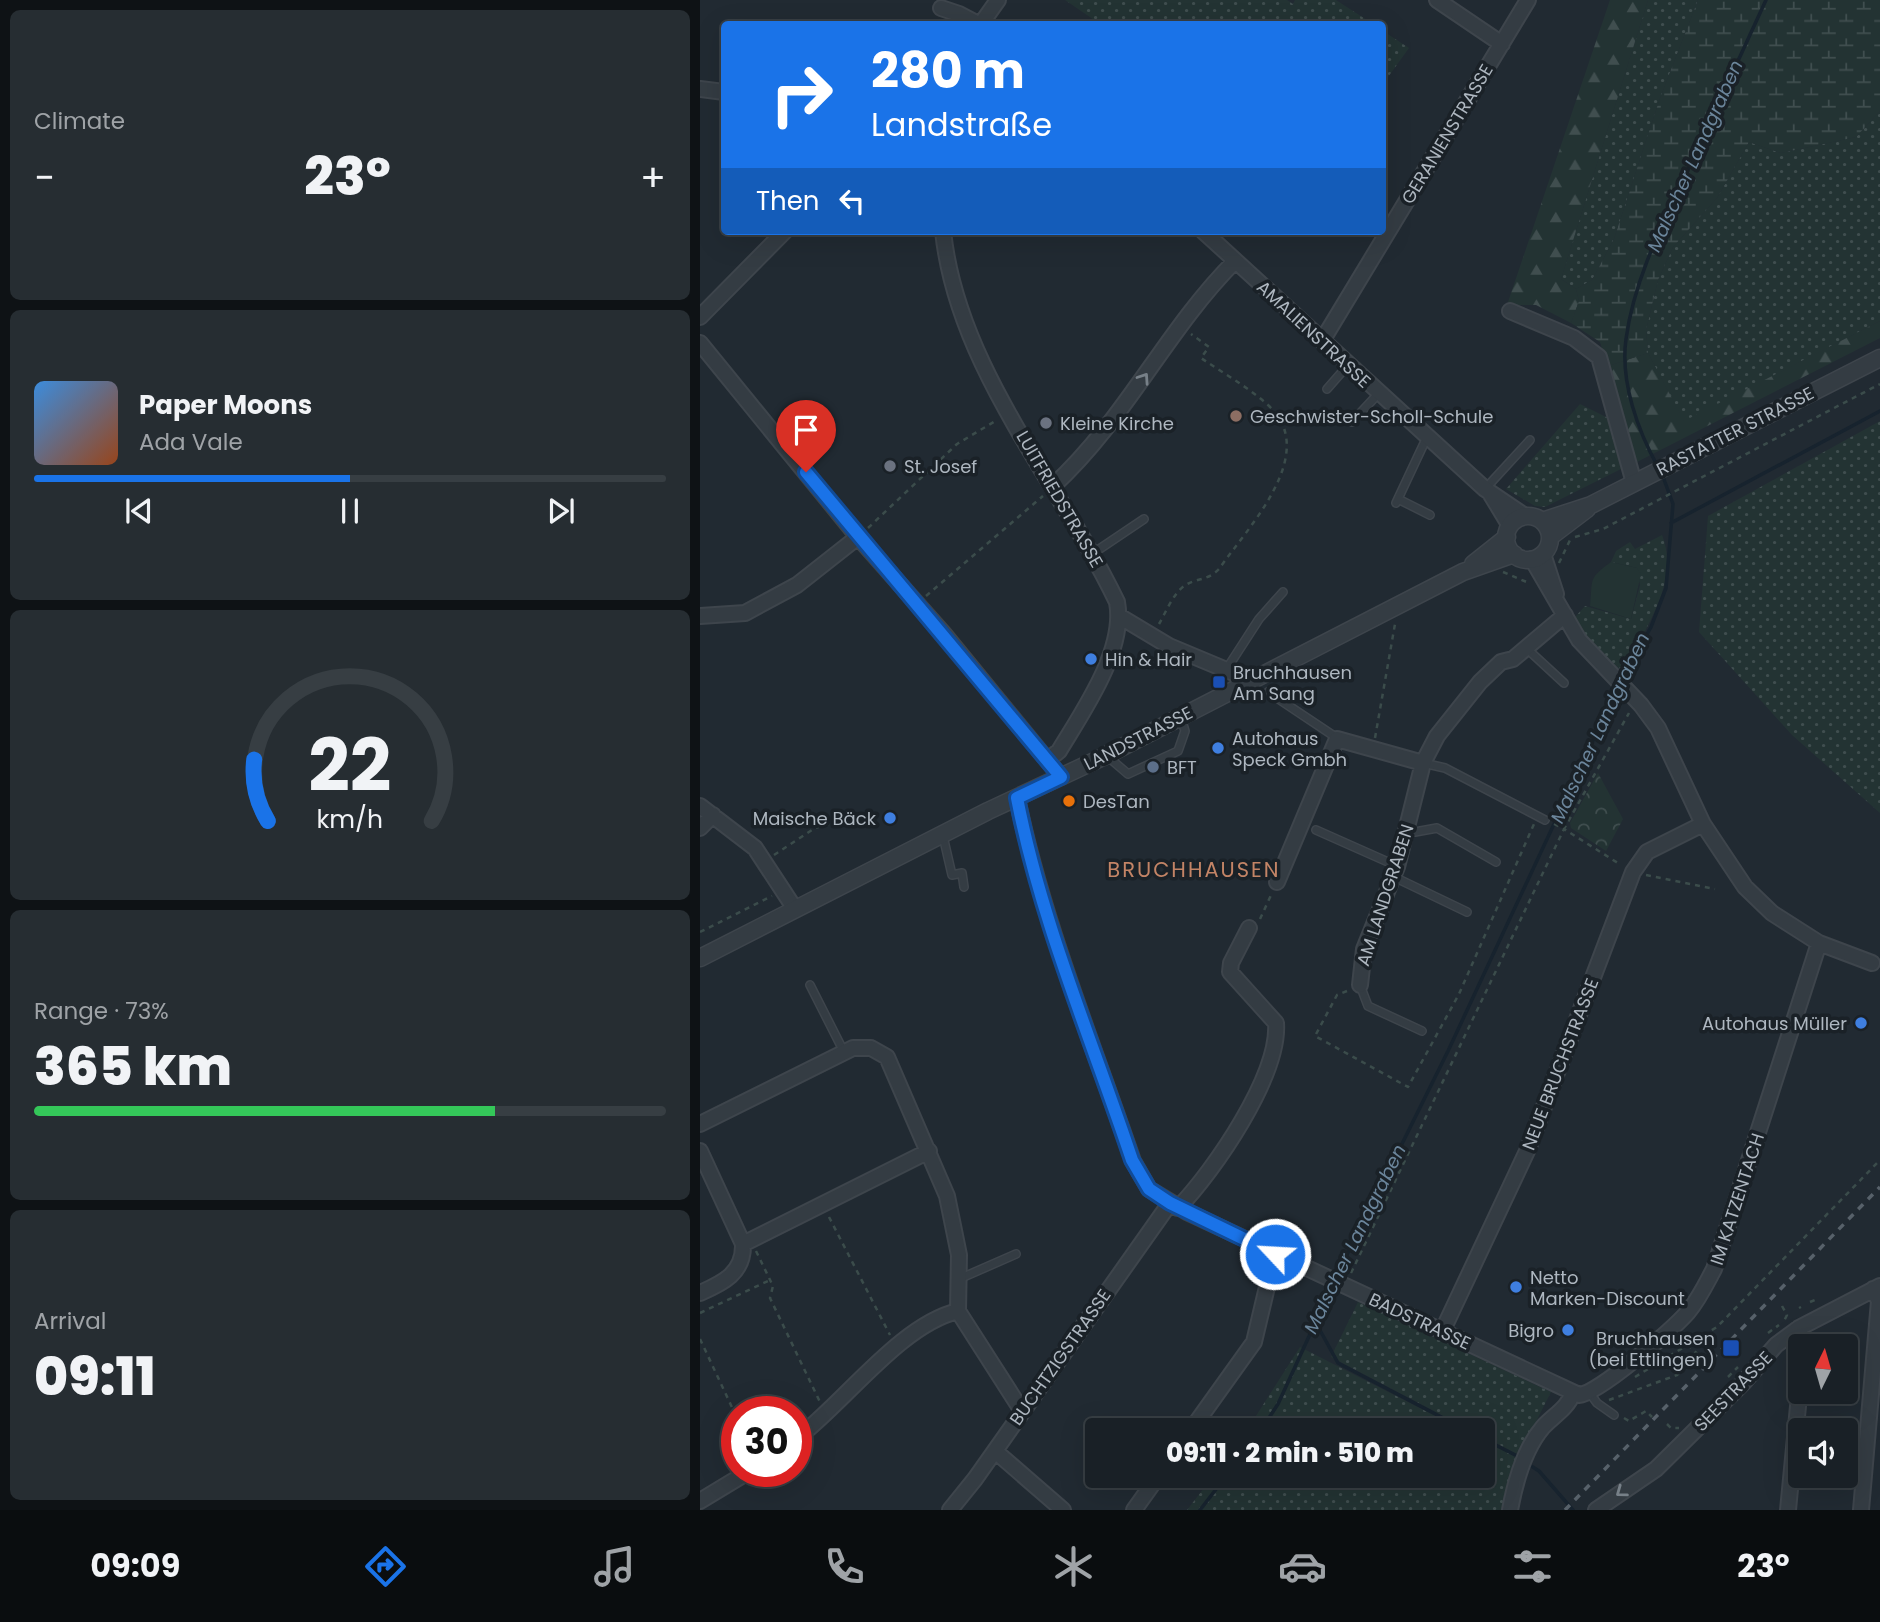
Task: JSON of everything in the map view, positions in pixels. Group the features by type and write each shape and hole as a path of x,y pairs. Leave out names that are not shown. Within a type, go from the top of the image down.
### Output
{"street":[{"path":"981,21 998,0"},
{"path":"1437,0 1502,44"},
{"name":"GERANIENSTRASSE","path":"1322,341 1528,0"},
{"path":"941,4 974,21"},
{"path":"700,89 721,92"},
{"path":"700,317 781,235"},
{"name":"LUITFRIEDSTRASSE","path":"944,235 951,276 973,347 1091,554 1117,602 1119,615"},
{"name":"AMALIENSTRASSE","path":"1207,235 1487,490 1525,516"},
{"path":"1053,486 1112,424 1204,293 1235,261"},
{"path":"1510,312 1574,338 1599,356 1634,483"},
{"path":"700,343 858,537 1061,777"},
{"name":"RASTATTER STRASSE","path":"1542,521 1591,505 1880,358"},
{"name":"AMALIENSTRASSE","path":"1487,490 1508,531"},
{"name":"RASTATTER STRASSE","path":"1550,537 1591,505"},
{"path":"1525,516 1542,521 1550,537 1537,556 1514,554 1508,531 1525,516"},
{"name":"LANDSTRASSE","path":"1463,572 1508,531"},
{"path":"700,615 745,613 797,584 858,537"},
{"name":"LANDSTRASSE","path":"700,958 1106,755 1463,572 1514,554"},
{"path":"1537,556 1579,640 1629,692 1658,728 1703,824 1751,895 1772,913 1819,943 1872,963"},
{"path":"1049,760 1059,751 1103,676 1119,615 1151,635 1236,674 1241,684"},
{"name":"AM LANDGRABEN","path":"1360,985 1364,949 1396,872 1423,763 1443,728 1480,682 1500,662 1513,659 1525,646 1565,615"},
{"path":"1277,881 1338,738 1423,763"},
{"name":"BADSTRASSE","path":"1017,798 1031,863 1132,1160 1149,1189 1174,1205 1275,1254 1573,1393"},
{"path":"700,806 746,839 766,860 795,909"},
{"path":"700,828 713,815"},
{"name":"NEUE BRUCHSTRASSE","path":"1442,1332 1528,1149 1633,872 1647,852 1703,824"},
{"name":"BUCHTZIGSTRASSE","path":"950,1510 1174,1205 1224,1147 1249,1106 1268,1067 1276,1023 1230,972 1231,962 1249,928"},
{"name":"IM KATZENTACH","path":"1589,1392 1678,1323 1697,1300 1714,1269 1819,943"},
{"path":"700,1124 844,1052 867,1046 887,1057 945,1187 953,1221 959,1279 958,1311 1022,1411"},
{"path":"700,1151 747,1242 741,1261 732,1276 700,1293"},
{"path":"747,1242 929,1151"},
{"path":"1200,1418 1254,1342 1265,1309 1275,1254"},
{"path":"1861,1510 1877,1366 1877,1288"},
{"name":"SEESTRASSE","path":"1596,1510 1646,1473 1656,1469 1744,1382 1776,1345 1799,1328 1877,1288"},
{"path":"812,1426 896,1347 929,1321 958,1311"},
{"path":"1799,1328 1801,1334"},
{"path":"1510,1510 1515,1482 1542,1429 1565,1407 1573,1393 1589,1392"},
{"path":"1788,1510 1798,1404"},
{"path":"995,1451 1063,1510"},
{"path":"700,1501 723,1487"},
{"path":"1134,1510 1149,1488"}],"lane":[{"path":"1327,389 1348,365"},
{"path":"1352,422 1378,393"},
{"path":"1427,436 1397,501 1430,514"},
{"path":"1487,490 1530,440"},
{"path":"1091,554 1144,519"},
{"path":"1226,670 1259,619 1283,592"},
{"path":"1525,646 1563,683"},
{"path":"1268,692 1338,738"},
{"path":"1106,755 1128,774 1178,751 1185,732 1181,716"},
{"path":"1423,763 1435,764 1455,773 1541,818"},
{"path":"1407,830 1415,832 1437,828 1496,862"},
{"path":"1316,830 1467,912"},
{"path":"943,836 952,875 962,873 964,887"},
{"path":"810,985 844,1052"},
{"path":"1360,985 1368,1006 1422,1031"},
{"path":"959,1279 1016,1254"},
{"path":"1589,1392 1597,1404 1614,1415"}],"path":[{"path":"1151,635 1181,589 1209,578 1219,569 1280,480 1287,459 1285,431 1274,412 1201,358 1209,347 1179,327"},
{"path":"1498,570 1528,583 1546,576 1572,537 1603,528 1880,384"},
{"path":"870,526 957,444 1011,413"},
{"path":"917,604 1039,500"},
{"path":"1373,749 1396,617 1389,620"},
{"path":"1345,1286 1563,828 1632,708"},
{"path":"1360,985 1337,995 1315,1036 1408,1087 1459,994 1541,818"},
{"path":"766,860 815,828 829,824"},
{"path":"1563,828 1633,872 1714,889"},
{"path":"1249,928 1261,918 1277,881"},
{"path":"700,932 785,890"},
{"path":"1630,1380 1726,1318 1880,1160"},
{"path":"823,1206 896,1347"},
{"path":"747,1242 771,1280 774,1288 770,1298 826,1414"},
{"path":"700,1313 771,1280"},
{"path":"1810,1301 1817,1299"},
{"path":"1766,1336 1787,1319 1782,1306"},
{"path":"700,1339 727,1396"},
{"path":"1688,1345 1706,1362"},
{"path":"1603,1403 1677,1375 1698,1355"},
{"path":"1723,1382 1742,1362"},
{"path":"1629,1421 1646,1411 1653,1418"},
{"path":"1667,1424 1676,1428"}],"green space":[{"path":"1065,0 1287,0 1293,4 1295,0 1336,0 1368,21 1096,21"},
{"path":"1610,0 1648,0 1561,279 1576,289 1579,301 1571,323 1536,305 1507,305"},
{"path":"1648,0 1698,0 1659,101 1614,239 1592,280 1576,289 1561,279"},
{"path":"1698,0 1880,0 1880,111 1856,137 1781,153 1749,142 1717,198 1673,247 1658,280 1646,330 1648,353 1608,366 1600,342 1571,323 1579,301 1576,289 1592,280 1614,239 1659,101"},
{"path":"1386,33 1409,48 1386,80"},
{"path":"1880,111 1880,321 1684,422 1648,353 1646,330 1658,280 1673,247 1717,198 1749,142 1781,153 1856,137"},
{"path":"1880,321 1880,338 1635,463 1608,366 1648,353 1684,421"},
{"path":"1580,404 1612,420 1625,467 1545,507 1535,506 1506,489"},
{"path":"1880,421 1880,813 1792,735 1699,632 1708,516"},
{"path":"1662,535 1667,553 1663,588 1657,606 1624,672 1587,641 1577,625 1576,616 1585,606 1631,619 1640,585 1637,568 1611,562 1616,551 1630,542 1635,549"},
{"path":"1611,562 1637,568 1641,574 1631,619 1590,606 1593,581 1598,572"},
{"path":"1598,773 1623,819 1606,851 1571,828 1570,823"},
{"path":"1358,1302 1551,1392 1519,1455 1495,1443 1495,1418 1447,1418 1331,1357"},
{"path":"1300,1347 1439,1418 1255,1418"},
{"path":"1495,1446 1517,1457 1506,1510 1187,1510 1204,1488 1495,1488"}],"waterway":[{"name":"Malscher Landgraben","path":"1658,467 1644,438 1628,389 1625,355 1630,317 1658,234 1766,0"},
{"path":"1671,523 1880,411"},
{"name":"Malscher Landgraben","path":"1621,681 1651,627 1666,588 1673,504 1662,474"},
{"name":"Malscher Landgraben","path":"1336,1277 1448,1051 1618,687"},
{"name":"Malscher Landgraben","path":"1269,1418 1278,1404 1333,1284"},
{"path":"1316,1323 1338,1363 1443,1418"},
{"path":"1495,1445 1519,1457"},
{"path":"1528,1464 1539,1471 1573,1510"},
{"name":"Malscher Landgraben","path":"1200,1510 1217,1488"}],"railway":[{"path":"1565,1510 1880,1187"}],"place":[{"name":"Geschwister-Scholl-Schule","path":"1236,416"},
{"name":"Kleine Kirche","path":"1046,423"},
{"name":"St. Josef","path":"890,466"},
{"name":"Hin & Hair","path":"1091,659"},
{"name":"Bruchhausen Am Sang","path":"1219,682"},
{"name":"Autohaus Speck Gmbh","path":"1218,748"},
{"name":"BFT","path":"1153,767"},
{"name":"DesTan","path":"1069,801"},
{"name":"Maische Bäck","path":"890,818"},
{"name":"Autohaus Müller","path":"1861,1023"},
{"name":"Netto Marken-Discount","path":"1516,1287"},
{"name":"Bigro","path":"1568,1330"},
{"name":"Bruchhausen (bei Ettlingen)","path":"1731,1348"}],"district":[{"name":"BRUCHHAUSEN","path":"1194,869"}],"route":[{"path":"806,472 1061,777 1017,798 1019,808 1031,863 1059,951 1132,1160 1149,1189 1170,1203 1275,1254"}]}
